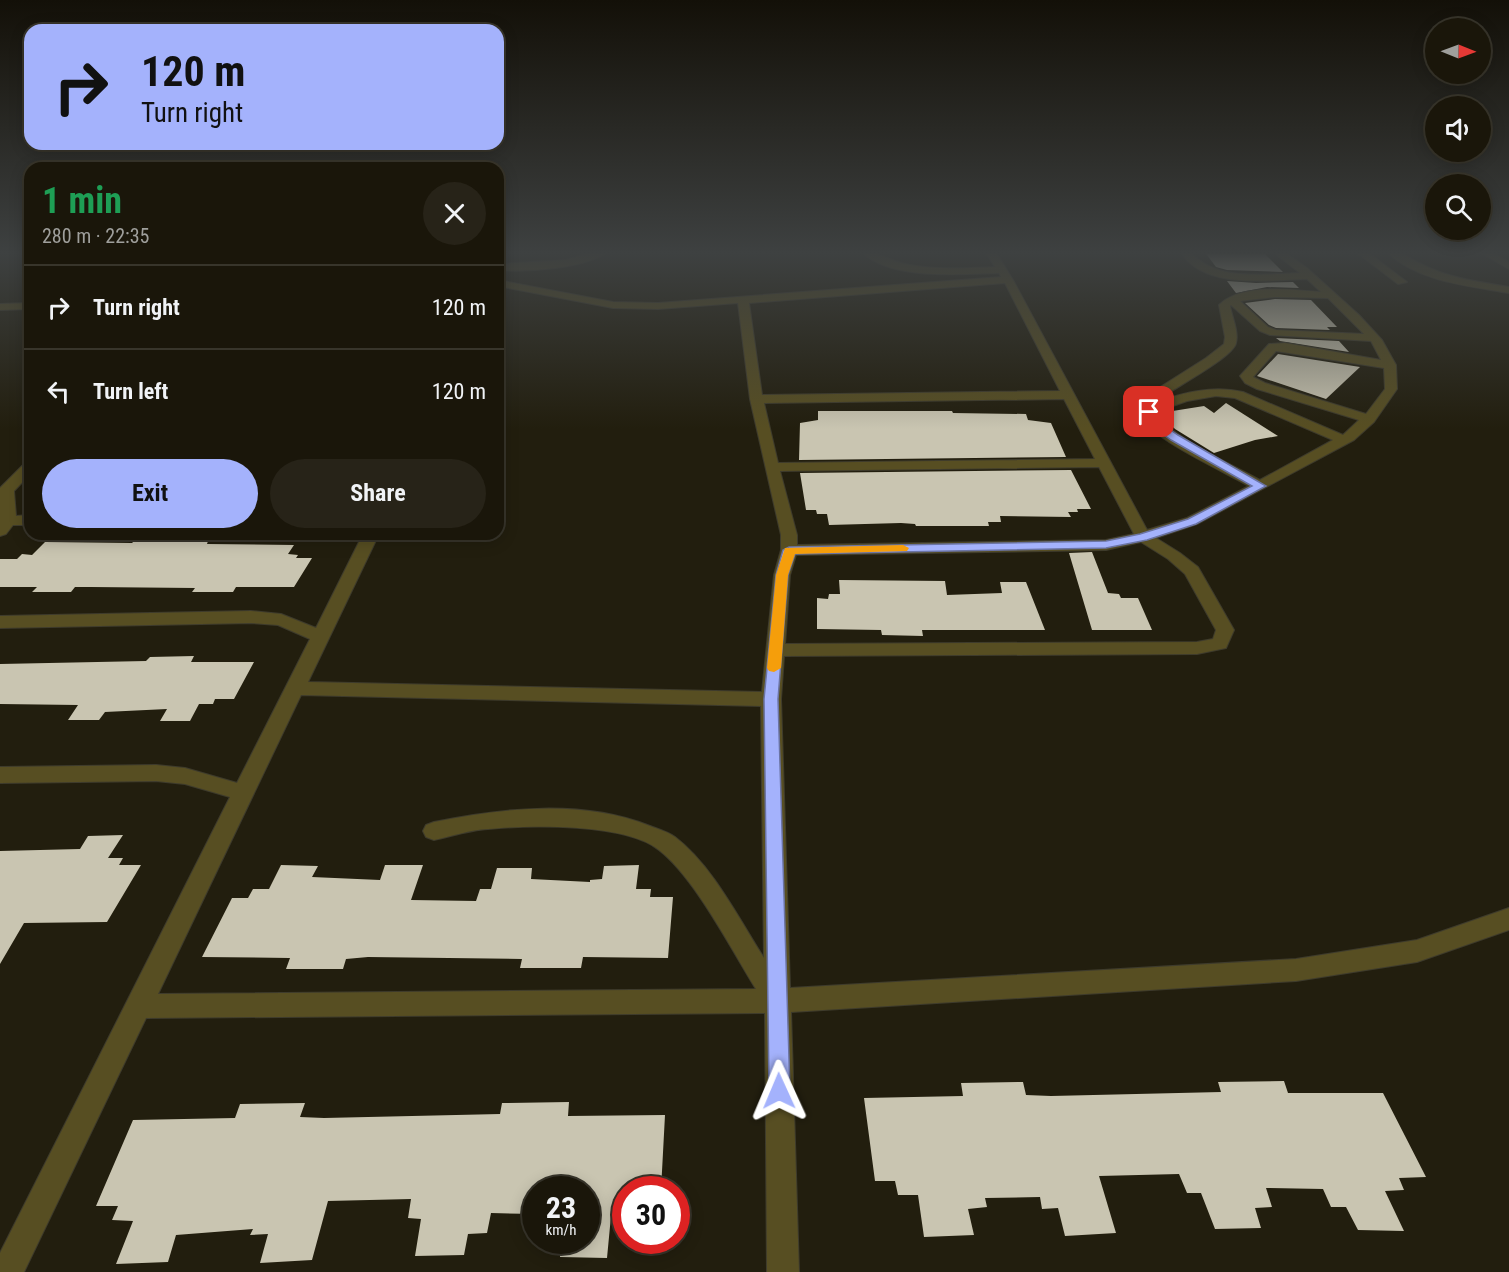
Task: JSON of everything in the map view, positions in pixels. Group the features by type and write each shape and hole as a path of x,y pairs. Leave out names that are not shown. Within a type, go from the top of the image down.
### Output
{"street":[{"path":"744,310 745,338 756,399 789,535 789,550 782,575 771,699 783,1272"},
{"path":"776,650 1185,648 1220,645 1225,630 1192,572 1174,556 1143,537 1024,310"},
{"path":"1225,310 1231,337 1230,345 1205,366 1161,390 1148,401 1149,408 1154,423 1174,438 1260,486"},
{"path":"1243,310 1264,329 1274,333 1375,338"},
{"path":"789,550 1106,545 1143,537 1192,521 1344,440 1369,419 1391,389 1390,365 1375,338 1347,310"},
{"path":"0,315 24,314"},
{"path":"1369,419 1262,386 1249,380 1246,376 1273,347 1285,347 1390,365"},
{"path":"1149,408 1209,392 1224,391 1344,440"},
{"path":"756,399 1068,395"},
{"path":"773,466 1104,463"},
{"path":"24,472 3,493 4,526 24,521"},
{"path":"7,1272 368,540"},
{"path":"0,622 251,617 281,620 320,638"},
{"path":"295,688 771,699"},
{"path":"0,775 156,773 185,776 243,793"},
{"path":"434,831 487,820 566,818 626,826 666,842 694,870 777,1000"},
{"path":"138,1006 777,1000 1296,970 1417,951 1509,919"}],"building":[{"path":"1253,310 1321,310 1337,327 1327,327 1330,330 1276,328 1269,325"},
{"path":"1276,338 1339,341 1349,352 1280,341"},
{"path":"1278,354 1360,367 1326,399 1257,376"},
{"path":"1226,403 1278,436 1255,440 1214,453 1175,429 1160,413 1204,406 1214,413"},
{"path":"818,411 952,411 953,413 1026,414 1028,420 1051,423 1066,457 799,460 800,423 818,420"},
{"path":"1071,470 1091,509 1077,509 1078,512 1068,512 1071,517 1000,516 1001,522 988,522 989,526 916,526 901,523 829,525 827,514 817,514 816,510 806,510 800,473"},
{"path":"135,540 294,545 288,554 298,555 296,558 312,558 294,587 236,587 233,592 192,592 195,588 75,587 71,592 32,592 37,587 0,587 0,559 17,559 22,554 32,555 45,542 132,543"},
{"path":"1092,552 1108,593 1119,594 1121,598 1138,598 1152,630 1092,630 1069,553"},
{"path":"839,580 945,581 947,595 1002,593 1000,582 1026,582 1045,630 922,630 923,636 882,635 881,630 817,629 817,598 828,599 829,594 840,594"},
{"path":"194,656 191,662 254,662 234,699 215,699 213,704 199,704 190,721 160,721 167,709 105,712 99,720 68,720 78,705 0,704 0,664 146,661 150,657"},
{"path":"123,835 108,858 123,858 119,865 141,865 107,922 24,923 0,964 0,851 80,849 88,836"},
{"path":"281,865 318,866 312,877 380,880 385,865 423,865 411,900 476,901 480,889 491,889 497,868 532,868 531,879 590,882 590,880 602,879 604,866 639,865 636,889 651,889 650,897 673,897 668,958 583,957 581,968 520,968 522,959 368,957 346,959 343,969 286,969 290,958 202,957 232,898 248,898 253,889 269,889"},
{"path":"1284,1081 1288,1093 1383,1093 1426,1177 1399,1178 1404,1190 1385,1191 1404,1231 1358,1230 1346,1207 1331,1207 1323,1189 1266,1188 1272,1207 1255,1208 1261,1228 1215,1229 1201,1193 1187,1193 1179,1174 1099,1176 1116,1233 1065,1236 1058,1208 1042,1209 1040,1197 985,1198 987,1207 968,1209 974,1235 924,1237 918,1195 898,1195 895,1181 875,1181 864,1098 963,1096 961,1083 1023,1082 1026,1095 1051,1096 1221,1092 1218,1082"},
{"path":"569,1102 568,1116 665,1115 662,1176 612,1176 612,1216 607,1258 560,1257 560,1254 600,1254 600,1176 522,1176 522,1214 491,1213 487,1233 468,1234 464,1255 415,1256 421,1219 408,1218 411,1199 328,1201 312,1260 260,1263 268,1234 250,1235 253,1229 176,1235 168,1262 116,1264 133,1221 112,1220 118,1206 96,1206 133,1120 235,1118 240,1104 305,1103 300,1117 324,1118 500,1114 502,1103"}],"slow traffic":[{"path":"774,668 782,575 789,550 903,548"}],"route":[{"path":"779,1091 771,699 782,575 789,550 1106,545 1143,537 1192,521 1260,486 1174,438 1154,423 1149,412"}]}
